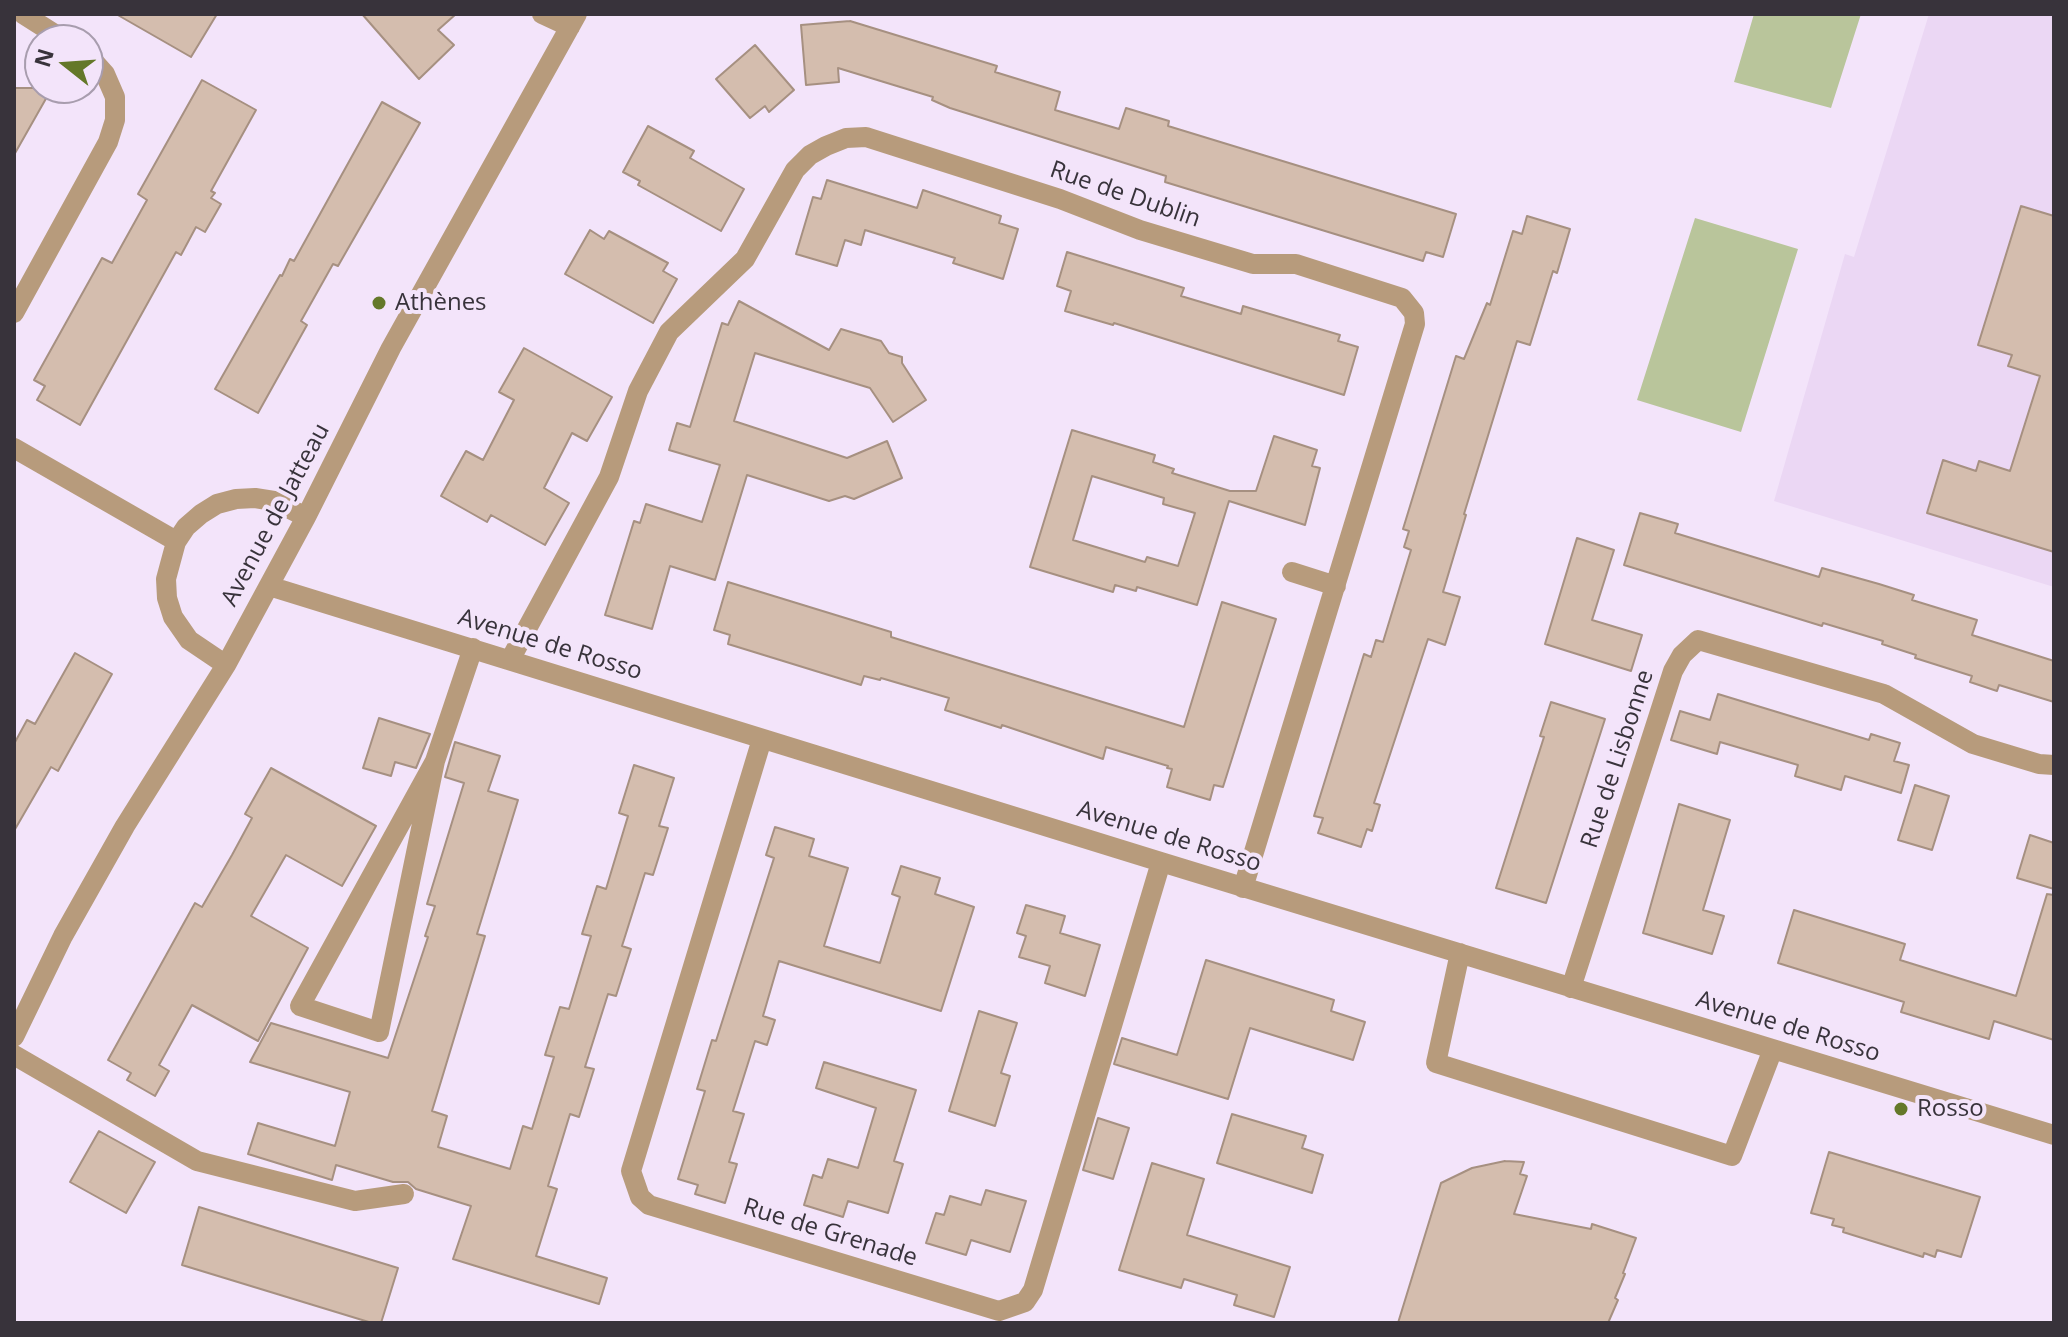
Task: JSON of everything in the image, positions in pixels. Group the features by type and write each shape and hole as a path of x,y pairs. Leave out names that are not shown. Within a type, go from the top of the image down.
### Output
{"street":[{"path":"542,14 574,20"},
{"name":"Avenue de Jatteau","path":"14,1037 63,936 125,826 226,665 306,517 391,348 574,20"},
{"path":"14,313 108,142 115,120 115,97 104,73"},
{"name":"Rue de Dublin","path":"510,660 609,477 638,391 669,332 745,259 795,170 810,155 846,138 866,137 1060,199 1140,230 1253,264 1296,264 1402,298 1414,313 1414,335 1243,888"},
{"path":"14,448 176,541"},
{"path":"226,665 196,646 182,633 173,617 167,598 166,579 176,541 201,514 217,504 236,499 274,501 306,517"},
{"path":"1292,572 1336,586"},
{"name":"Avenue de Rosso","path":"269,586 2054,1135"},
{"name":"Rue de Lisbonne","path":"1571,988 1673,671 1682,655 1698,640 1884,694 1973,744 2039,764 2054,765"},
{"path":"435,761 300,1006 379,1032 435,761 473,648"},
{"name":"Rue de Grenade","path":"762,739 631,1171 640,1197 649,1205 999,1311 1025,1302 1033,1290 1161,862"},
{"path":"1460,953 1436,1063 1732,1156 1773,1049"},
{"path":"14,1055 197,1161 355,1201 404,1194"}],"shaded area":[{"path":"1929,14 2054,14 2054,587 1774,501 1845,254 1854,257"}],"green space":[{"path":"1754,14 1861,14 1831,108 1734,82"},
{"path":"1695,218 1798,249 1741,432 1637,400"}],"building":[{"path":"116,14 217,14 191,57"},
{"path":"362,14 456,14 438,30 454,45 419,79"},
{"path":"850,21 997,66 995,72 1060,92 1055,110 1119,129 1126,108 1169,121 1168,126 1456,214 1443,257 1426,252 1423,261 1165,182 1166,176 950,108 932,100 933,97 838,68 839,82 806,85 801,25"},
{"path":"755,45 794,90 769,112 765,106 750,118 716,79"},
{"path":"202,80 256,110 211,191 215,193 211,198 221,204 205,232 196,227 181,255 176,252 80,425 37,400 45,386 34,380 102,258 112,263 147,200 138,194"},
{"path":"14,88 24,88 24,104 43,104 14,155"},
{"path":"382,102 420,123 338,266 333,264 301,321 307,325 258,413 215,389 280,275 290,259 294,261"},
{"path":"648,126 694,151 690,158 744,189 721,231 638,185 640,181 623,172"},
{"path":"827,180 917,208 923,190 1001,216 999,223 1018,229 1003,279 953,263 955,258 865,230 861,245 845,240 837,266 796,254 813,197 821,199"},
{"path":"2021,206 2054,216 2054,552 1927,513 1943,460 1976,471 1979,461 2010,471 2040,376 2008,366 2012,355 1978,345"},
{"path":"1527,216 1570,229 1530,345 1517,341 1464,514 1443,592 1460,597 1445,645 1428,639 1374,803 1380,805 1372,831 1367,829 1361,847 1318,833 1323,818 1314,816 1364,654 1371,657 1376,640 1383,642 1411,550 1404,547 1409,531 1403,529 1456,356 1464,359 1487,303 1490,305 1513,231 1522,234"},
{"path":"590,230 604,239 609,231 668,263 663,271 677,279 653,323 565,274"},
{"path":"1067,252 1184,288 1181,296 1241,314 1243,306 1340,335 1338,341 1358,347 1344,395 1114,323 1065,311 1071,291 1057,286"},
{"path":"739,301 829,350 841,329 881,341 889,353 902,357 902,363 926,400 893,422 870,388 755,353 734,421 847,458 887,441 902,478 854,499 845,496 829,501 747,475 715,580 670,566 652,629 605,615 634,521 640,523 646,504 702,522 720,465 669,450 677,423 690,427 722,323 728,325"},
{"path":"524,348 612,397 587,441 572,433 544,488 569,503 545,545 491,515 487,522 441,496 466,451 483,460 514,400 499,392"},
{"path":"1072,430 1155,455 1153,462 1174,469 1172,473 1230,491 1256,491 1274,436 1317,450 1312,466 1320,468 1305,525 1229,501 1197,605 1137,587 1136,591 1115,585 1113,592 1030,567","holes":["1092,476 1164,498 1163,504 1195,513 1178,566 1147,557 1145,562 1073,540"]},
{"path":"1640,513 1678,524 1675,533 1819,577 1822,568 1879,584 1914,595 1912,600 1977,620 1972,635 2054,661 2054,702 1999,685 1997,691 1970,682 1972,676 1915,658 1916,655 1882,644 1883,641 1823,623 1822,626 1624,565"},
{"path":"1577,538 1614,550 1592,620 1642,635 1631,671 1545,644"},
{"path":"728,582 891,632 891,637 1184,727 1222,602 1276,619 1223,787 1214,785 1210,800 1167,787 1172,769 1168,766 1106,747 1103,759 1002,725 1001,728 945,710 949,698 881,678 864,676 861,685 728,644 730,635 714,630"},
{"path":"75,653 112,674 58,771 51,767 14,831 14,744 27,720 35,724"},
{"path":"1718,694 1869,740 1871,734 1900,743 1894,761 1909,765 1901,793 1845,776 1841,790 1795,776 1798,765 1720,742 1717,754 1671,740 1680,711 1710,720"},
{"path":"1551,702 1605,719 1546,903 1496,888 1544,737 1540,736"},
{"path":"379,718 430,734 416,768 395,762 391,776 363,768"},
{"path":"455,742 500,756 488,791 518,800 477,934 485,936 432,1111 447,1116 438,1147 510,1169 523,1126 532,1129 554,1057 545,1055 560,1007 569,1009 591,936 582,934 597,886 606,889 628,816 619,813 634,765 674,778 659,826 668,828 653,875 645,873 622,946 631,949 616,996 608,994 585,1067 594,1069 579,1117 570,1114 548,1186 557,1189 536,1256 607,1278 599,1304 453,1259 471,1206 416,1189 408,1182 393,1182 336,1165 332,1180 248,1154 258,1123 335,1146 350,1092 250,1062 271,1023 388,1058 428,937 425,936 435,906 427,904 464,783 445,777"},
{"path":"271,768 376,826 342,886 286,855 251,916 308,948 258,1041 192,1005 159,1065 169,1071 155,1096 127,1080 131,1073 108,1060 195,903 202,907 232,855 252,818 245,814"},
{"path":"1915,785 1949,796 1932,850 1898,840"},
{"path":"1679,804 1730,820 1703,910 1724,916 1712,954 1643,933"},
{"path":"775,827 814,839 809,856 848,868 824,946 880,963 900,897 892,894 901,866 940,878 935,894 974,907 941,1011 779,961 763,1016 775,1020 767,1045 755,1041 733,1111 744,1114 729,1162 737,1164 725,1203 695,1194 698,1185 678,1179 705,1091 697,1089 712,1040 716,1041 774,858 766,855"},
{"path":"2030,835 2054,843 2054,889 2017,878"},
{"path":"2047,894 2054,895 2054,1040 1994,1021 1989,1039 1901,1012 1904,1002 1778,963 1794,910 1905,944 1900,960 2016,996"},
{"path":"1026,905 1065,916 1060,933 1100,945 1085,996 1045,983 1050,966 1019,957 1026,936 1017,933"},
{"path":"1206,960 1334,1000 1331,1011 1365,1022 1353,1060 1250,1028 1228,1099 1114,1064 1122,1038 1177,1055"},
{"path":"979,1011 1017,1023 1001,1073 1010,1076 995,1126 949,1111"},
{"path":"824,1062 916,1090 894,1161 903,1164 888,1213 848,1201 843,1217 804,1205 813,1175 822,1178 828,1159 858,1168 876,1108 816,1088"},
{"path":"1232,1114 1306,1136 1302,1148 1323,1155 1312,1193 1217,1163"},
{"path":"1098,1118 1129,1128 1113,1179 1083,1170"},
{"path":"99,1131 155,1162 126,1213 70,1182"},
{"path":"1829,1152 1980,1197 1961,1257 1937,1250 1935,1257 1924,1253 1923,1257 1843,1232 1844,1228 1832,1225 1834,1219 1811,1213"},
{"path":"1505,1161 1524,1162 1520,1174 1527,1176 1514,1214 1591,1229 1592,1224 1636,1238 1608,1323 1398,1323 1441,1183 1472,1168"},
{"path":"1152,1163 1204,1179 1187,1235 1290,1267 1274,1317 1234,1305 1237,1295 1184,1279 1181,1288 1119,1270"},
{"path":"986,1190 1026,1201 1010,1252 971,1240 966,1255 926,1243 936,1213 944,1215 950,1196 981,1205"},
{"path":"199,1207 398,1268 381,1323 372,1323 182,1265"}],"place":[{"name":"Athènes","path":"379,303"},
{"name":"Rosso","path":"1901,1109"}]}
